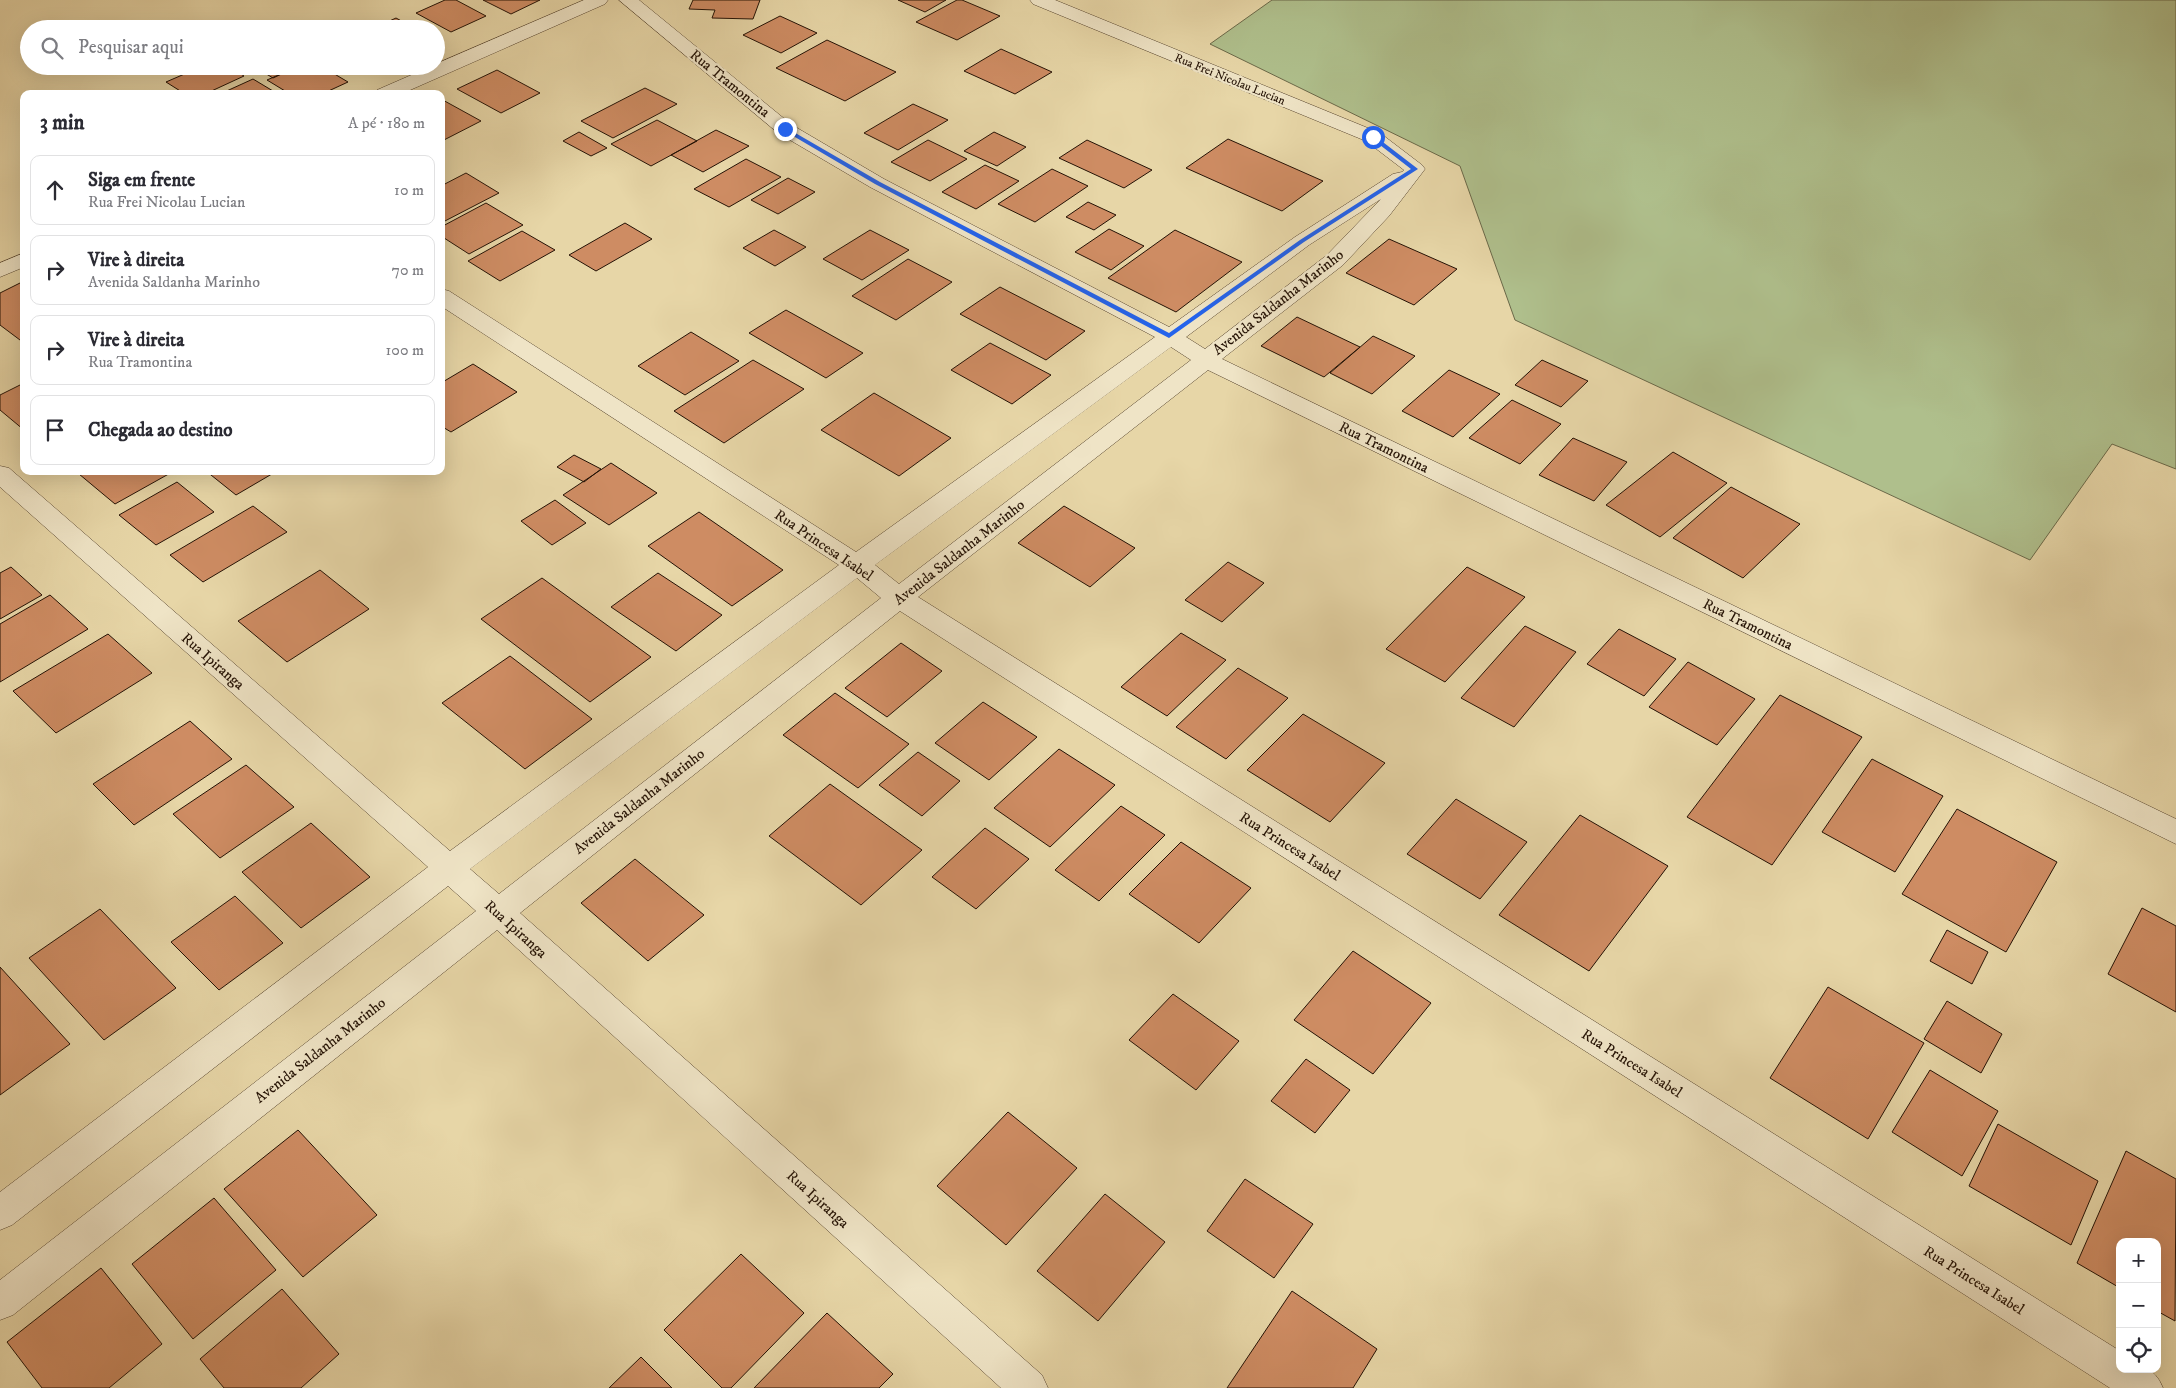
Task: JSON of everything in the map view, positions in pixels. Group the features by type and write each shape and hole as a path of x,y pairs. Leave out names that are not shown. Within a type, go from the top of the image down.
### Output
{"street":[{"path":"445,67 599,0"},
{"name":"Rua Tramontina","path":"628,0 785,129 877,183 1169,336 1206,360 2176,832"},
{"name":"Rua Frei Nicolau Lucian","path":"1048,2 1373,137 1415,169"},
{"path":"393,90 427,75"},
{"name":"Avenida Saldanha Marinho","path":"0,1213 449,868 857,565 1302,241 1415,169"},
{"name":"Avenida Saldanha Marinho","path":"0,1302 899,598 1335,260 1382,212 1415,169"},
{"path":"0,271 20,261"},
{"name":"Rua Princesa Isabel","path":"445,299 857,565 899,598 2144,1388"},
{"name":"Rua Ipiranga","path":"0,474 449,868 1028,1388"}],"green space":[{"path":"1272,0 2176,0 2176,469 2112,444 2030,560 1515,320 1460,166 1210,44"}],"building":[{"path":"445,0 456,0 486,16 451,32 445,29 445,20 429,20 416,13"},
{"path":"483,0 540,0 511,14"},
{"path":"693,0 760,0 753,19 712,18 715,10 689,9"},
{"path":"898,0 946,0 925,12"},
{"path":"957,0 962,0 1000,16 957,40 916,22"},
{"path":"780,16 817,33 781,53 743,35"},
{"path":"827,40 896,72 845,101 776,68"},
{"path":"1001,49 1052,72 1015,94 964,71"},
{"path":"497,70 540,93 501,113 457,89"},
{"path":"182,75 244,76 214,90 179,90 166,82"},
{"path":"268,75 280,75 273,78"},
{"path":"278,75 336,75 348,82 331,90 283,90 267,80"},
{"path":"253,79 271,90 229,90"},
{"path":"645,88 677,104 613,138 581,121"},
{"path":"445,101 481,121 445,139"},
{"path":"913,104 948,120 898,150 864,133"},
{"path":"657,120 697,141 651,166 611,144"},
{"path":"716,130 749,146 703,172 671,155"},
{"path":"579,132 607,148 591,156 563,141"},
{"path":"994,132 1026,147 997,166 964,151"},
{"path":"1228,139 1323,181 1282,211 1186,168"},
{"path":"928,140 967,159 930,181 891,162"},
{"path":"1087,140 1152,170 1124,188 1059,158"},
{"path":"746,159 781,177 729,207 694,189"},
{"path":"985,165 1019,181 976,209 942,192"},
{"path":"1052,169 1088,186 1035,222 998,204"},
{"path":"466,173 499,193 445,221 445,184"},
{"path":"788,178 815,192 778,214 751,200"},
{"path":"1088,202 1116,215 1094,230 1066,217"},
{"path":"486,203 523,225 469,254 445,239 445,225"},
{"path":"625,223 652,239 596,271 569,255"},
{"path":"1109,229 1144,246 1111,270 1075,252"},
{"path":"774,230 806,247 775,266 743,248"},
{"path":"870,230 909,250 862,280 823,259"},
{"path":"1175,230 1242,262 1176,312 1108,278"},
{"path":"522,231 555,250 500,281 468,261"},
{"path":"1389,239 1457,269 1414,305 1346,273"},
{"path":"908,259 952,282 896,320 852,296"},
{"path":"20,283 20,340 0,325 0,293"},
{"path":"1000,287 1085,331 1046,360 960,314"},
{"path":"786,310 863,353 826,378 749,333"},
{"path":"1297,317 1360,347 1324,377 1261,346"},
{"path":"691,332 739,361 685,395 638,366"},
{"path":"1373,336 1415,356 1372,394 1330,373"},
{"path":"990,343 1051,375 1012,404 951,370"},
{"path":"753,360 804,389 724,443 674,411"},
{"path":"1542,360 1588,381 1561,407 1515,385"},
{"path":"473,364 517,392 451,432 445,428 445,381"},
{"path":"1449,370 1500,394 1453,437 1402,411"},
{"path":"20,385 20,427 0,410 0,395"},
{"path":"874,393 951,438 899,476 821,430"},
{"path":"1512,400 1561,424 1520,464 1469,438"},
{"path":"1573,438 1627,462 1594,501 1539,475"},
{"path":"1673,452 1727,483 1660,537 1606,505"},
{"path":"574,455 601,469 584,482 557,467"},
{"path":"611,463 657,493 609,525 563,495"},
{"path":"80,475 167,475 115,504"},
{"path":"211,475 270,475 236,495"},
{"path":"177,482 214,512 156,545 119,515"},
{"path":"1731,487 1800,524 1743,578 1673,538"},
{"path":"555,500 586,523 552,545 521,521"},
{"path":"253,506 287,532 203,582 170,555"},
{"path":"1064,506 1135,548 1090,587 1018,543"},
{"path":"699,512 783,570 732,606 648,546"},
{"path":"1228,562 1264,583 1222,622 1185,600"},
{"path":"11,567 42,595 0,619 0,573"},
{"path":"1467,567 1525,597 1445,682 1386,649"},
{"path":"320,570 369,609 287,662 238,621"},
{"path":"658,573 722,615 676,651 611,607"},
{"path":"542,578 651,657 590,702 481,619"},
{"path":"50,595 88,629 0,682 0,624"},
{"path":"1525,626 1576,652 1514,727 1461,698"},
{"path":"1619,629 1676,659 1644,696 1587,664"},
{"path":"1181,633 1226,660 1167,716 1121,687"},
{"path":"108,634 152,673 56,733 13,691"},
{"path":"901,643 942,671 887,717 845,688"},
{"path":"510,656 592,719 525,769 442,703"},
{"path":"1688,662 1755,699 1717,745 1649,707"},
{"path":"1238,668 1288,698 1226,759 1176,727"},
{"path":"835,693 909,744 858,788 783,735"},
{"path":"1780,695 1862,737 1772,865 1687,817"},
{"path":"983,702 1037,737 989,780 935,743"},
{"path":"1303,714 1385,763 1330,822 1247,770"},
{"path":"190,721 232,759 134,825 93,784"},
{"path":"1059,749 1115,785 1050,847 994,808"},
{"path":"918,752 960,781 922,816 879,785"},
{"path":"1872,759 1943,796 1895,872 1822,832"},
{"path":"246,765 294,807 220,858 173,814"},
{"path":"830,784 922,850 861,905 769,836"},
{"path":"1456,799 1527,842 1480,899 1407,854"},
{"path":"1121,806 1165,835 1099,901 1055,870"},
{"path":"1957,809 2057,862 2006,952 1902,894"},
{"path":"1580,815 1668,866 1589,971 1499,915"},
{"path":"311,823 370,877 301,928 242,872"},
{"path":"985,828 1029,859 976,909 932,877"},
{"path":"1181,842 1251,888 1199,943 1129,894"},
{"path":"635,859 704,915 648,961 581,903"},
{"path":"235,896 283,943 219,990 171,942"},
{"path":"2142,908 2176,926 2176,1012 2108,974"},
{"path":"100,909 176,988 104,1040 29,958"},
{"path":"1947,930 1988,952 1972,984 1930,961"},
{"path":"1353,951 1431,1003 1373,1074 1294,1020"},
{"path":"0,967 70,1044 0,1095"},
{"path":"1828,987 1924,1043 1868,1139 1770,1078"},
{"path":"1173,994 1239,1041 1196,1090 1129,1040"},
{"path":"1947,1001 2002,1034 1981,1073 1924,1039"},
{"path":"1306,1059 1350,1090 1315,1133 1271,1101"},
{"path":"1930,1070 1998,1111 1962,1176 1892,1132"},
{"path":"1008,1112 1077,1168 1006,1245 937,1186"},
{"path":"1998,1124 2098,1181 2071,1245 1969,1186"},
{"path":"298,1130 377,1215 303,1277 224,1189"},
{"path":"2126,1151 2176,1179 2175,1321 2161,1313 2161,1238 2116,1238 2116,1286 2077,1263"},
{"path":"1245,1179 1313,1224 1274,1278 1207,1231"},
{"path":"1105,1194 1165,1242 1098,1321 1037,1271"},
{"path":"214,1198 276,1270 193,1339 132,1264"},
{"path":"741,1254 804,1313 731,1388 722,1388 664,1330"},
{"path":"101,1268 162,1344 109,1388 42,1388 7,1342"},
{"path":"282,1289 339,1354 301,1388 224,1388 200,1359"},
{"path":"1292,1291 1377,1349 1353,1388 1227,1388"},
{"path":"827,1313 893,1374 879,1388 754,1388"},
{"path":"641,1357 672,1388 609,1388"}],"route":[{"path":"785,129 877,183 1169,336 1302,241 1415,169 1373,137"}]}
